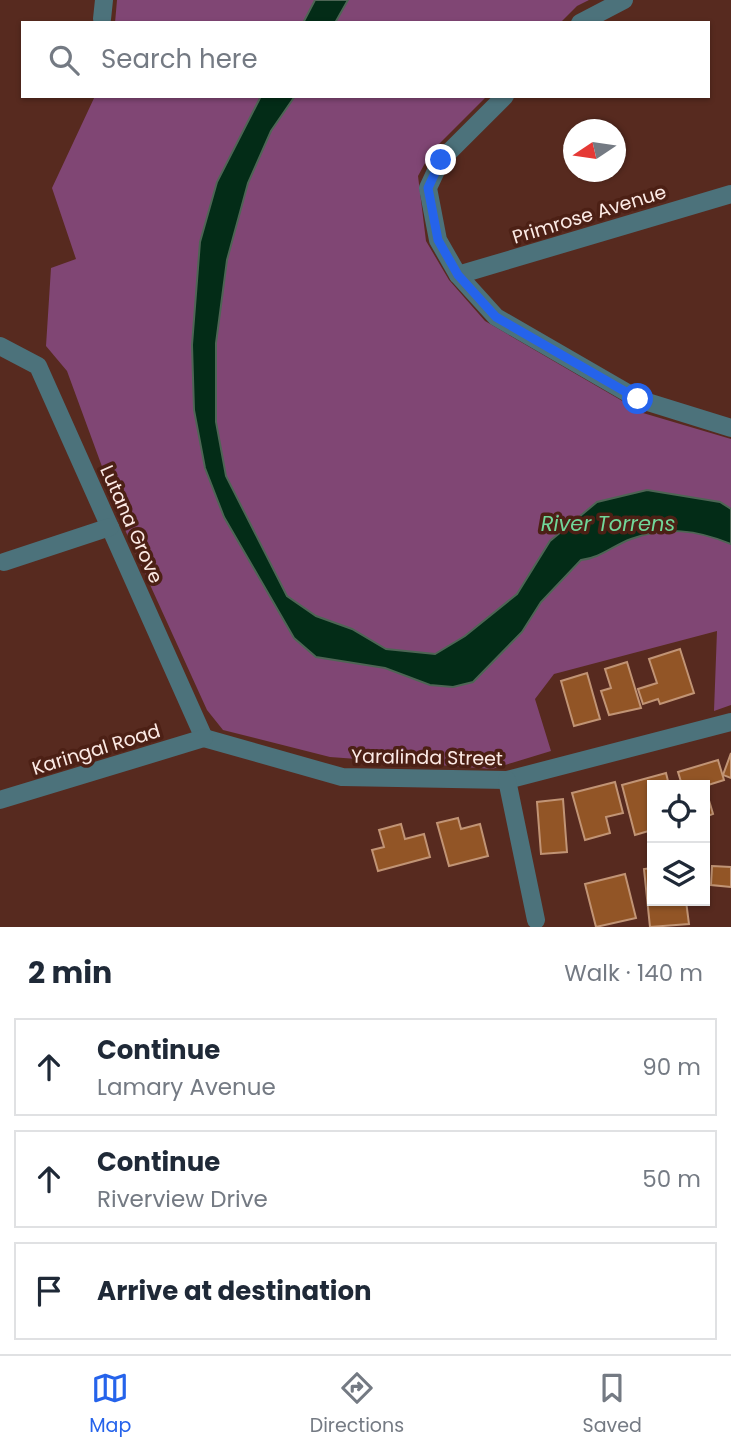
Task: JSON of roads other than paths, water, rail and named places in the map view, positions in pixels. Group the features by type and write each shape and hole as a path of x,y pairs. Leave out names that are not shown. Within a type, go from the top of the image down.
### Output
{"street":[{"path":"102,19 104,0"},
{"path":"584,21 624,0"},
{"path":"503,98 441,160 428,188 438,240 458,275 496,317 638,399 731,428"},
{"name":"Primrose Avenue","path":"458,275 731,194"},
{"name":"Lutana Grove","path":"0,346 38,366 204,738"},
{"path":"4,562 110,527"},
{"name":"Yaralinda Street","path":"204,738 342,777 507,780 731,722"},
{"name":"Karingal Road","path":"0,800 204,738"},
{"path":"507,780 536,920"}],"water":[{"path":"315,0 348,0 336,21 304,21"},
{"name":"River Torrens","path":"260,98 294,98 271,131 248,183 227,260 216,343 216,422 226,476 287,596 316,616 352,629 386,649 435,654 465,636 517,594 550,541 597,502 647,490 720,502 731,509 731,544 694,533 657,532 631,539 595,557 581,560 541,602 522,632 473,682 453,687 430,685 385,668 316,657 294,638 224,517 205,468 194,410 192,345 200,242 217,182"}]}
